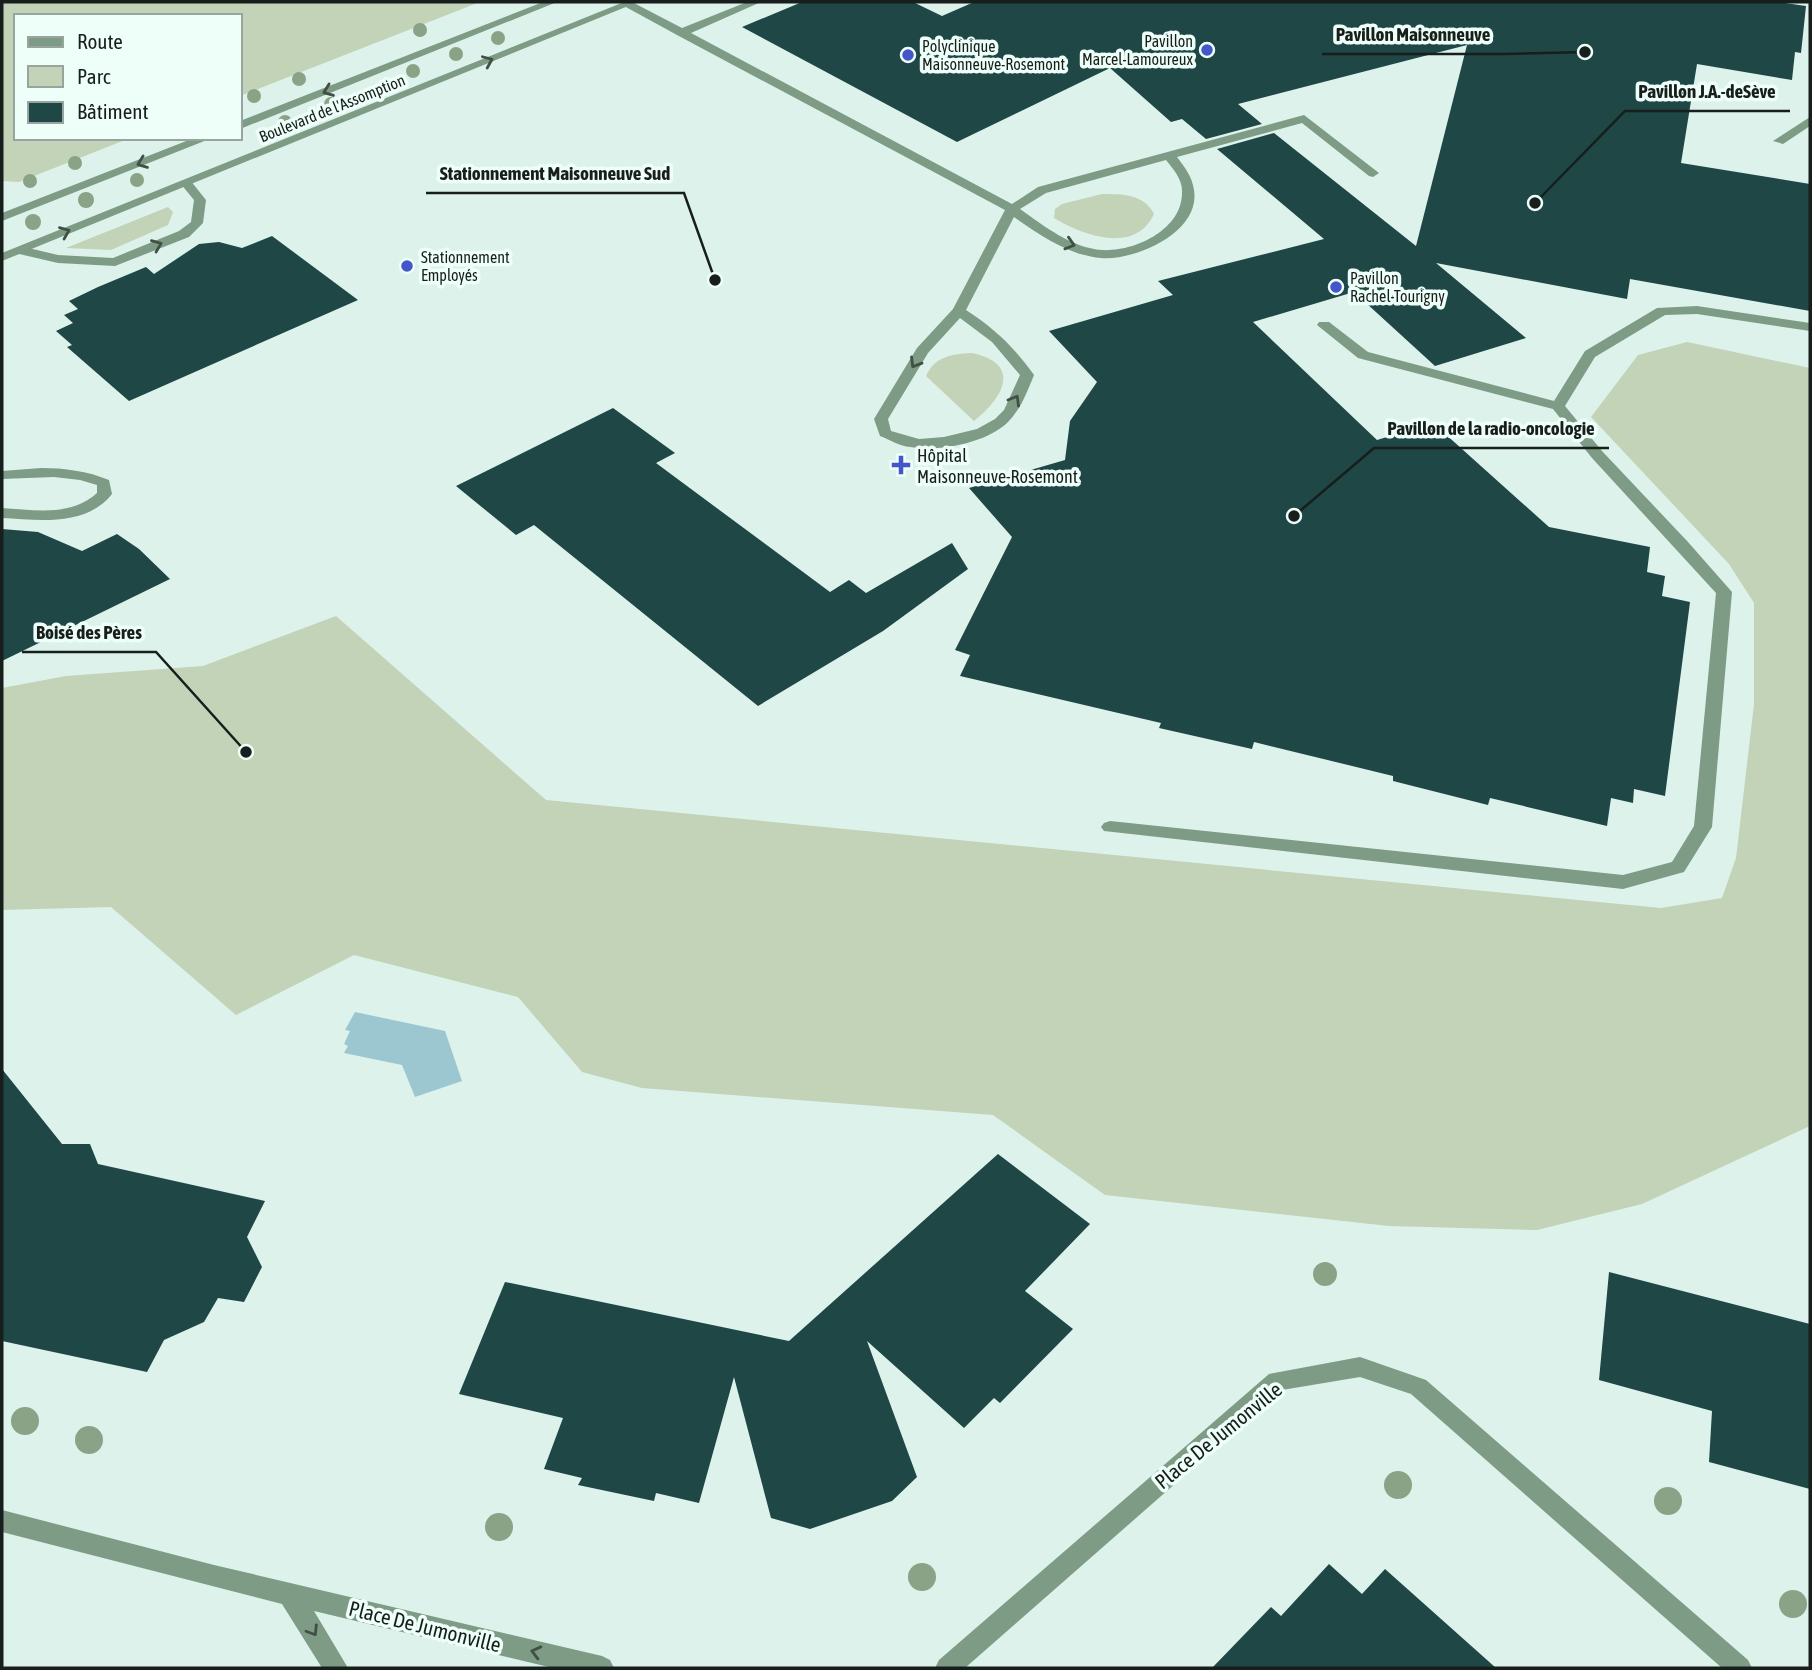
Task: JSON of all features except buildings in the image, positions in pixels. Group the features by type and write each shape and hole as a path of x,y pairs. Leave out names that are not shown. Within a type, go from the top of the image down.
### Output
{"street":[{"name":"Boulevard de l'Assomption","path":"242,124 552,2"},
{"name":"Boulevard de l'Assomption","path":"2,257 629,2"},
{"path":"629,2 681,33 1012,209 1054,239 1103,254 1147,246 1181,221 1191,188 1183,168 1169,156"},
{"path":"681,33 756,2"},
{"path":"959,311 994,333 1013,352 1027,375 1016,402 999,424 968,436 930,443 908,443 885,433 881,419 922,351 959,311 1012,209 1041,190 1304,119 1373,173"},
{"path":"1779,141 1810,121"},
{"path":"2,217 201,140"},
{"path":"20,250 97,264 115,262 138,253 184,234 197,223 200,201 186,183"},
{"path":"1558,406 1590,354 1662,311 1696,310 1810,327"},
{"path":"1110,827 1623,882 1678,867 1703,827 1724,592 1699,560 1586,444 1558,406 1363,355 1324,325"},
{"path":"2,475 36,471 88,476 104,483 105,494 96,504 79,512 60,515 2,513"},
{"name":"Place De Jumonville","path":"947,1668 1277,1381 1360,1367 1418,1387 1740,1668"},
{"name":"Place De Jumonville","path":"2,1521 602,1668"},
{"path":"289,1593 336,1668"}],"green space":[{"path":"2,2 480,2 242,95 242,14 14,14 14,140 125,140 19,182 2,181"},
{"path":"1102,194 1125,195 1138,199 1150,207 1154,214 1145,227 1121,238 1093,235 1054,218 1055,209 1062,204"},
{"path":"168,207 173,212 168,225 111,250 66,248"},
{"path":"1687,342 1810,368 1810,1126 1642,1204 1537,1230 1389,1226 1105,1195 993,1115 642,1088 582,1072 518,997 354,955 236,1015 111,907 2,910 2,688 66,676 203,666 336,616 546,800 1661,908 1722,898 1736,858 1754,704 1754,603 1729,564 1591,417 1638,355"},
{"path":"972,353 988,358 998,365 1003,373 1000,392 985,412 974,421 926,376 934,364 945,357"}],"water":[{"path":"355,1012 445,1031 462,1081 415,1097 402,1065 344,1053 348,1046 344,1044 350,1031 345,1030"}],"place":[{"name":"Pavillon Marcel-Lamoureux","path":"1207,50"},
{"name":"Pavillon Maisonneuve","path":"1585,52"},
{"name":"Polyclinique Maisonneuve-Rosemont","path":"908,55"},
{"name":"Pavillon J.A.-deSève","path":"1535,203"},
{"name":"Stationnement Employés","path":"407,266"},
{"name":"Stationnement Maisonneuve Sud","path":"715,280"},
{"name":"Pavillon Rachel-Tourigny","path":"1336,287"},
{"name":"Hôpital Maisonneuve-Rosemont","path":"901,465"},
{"name":"Pavillon de la radio-oncologie","path":"1294,516"},
{"name":"Boisé des Pères","path":"246,752"}]}
